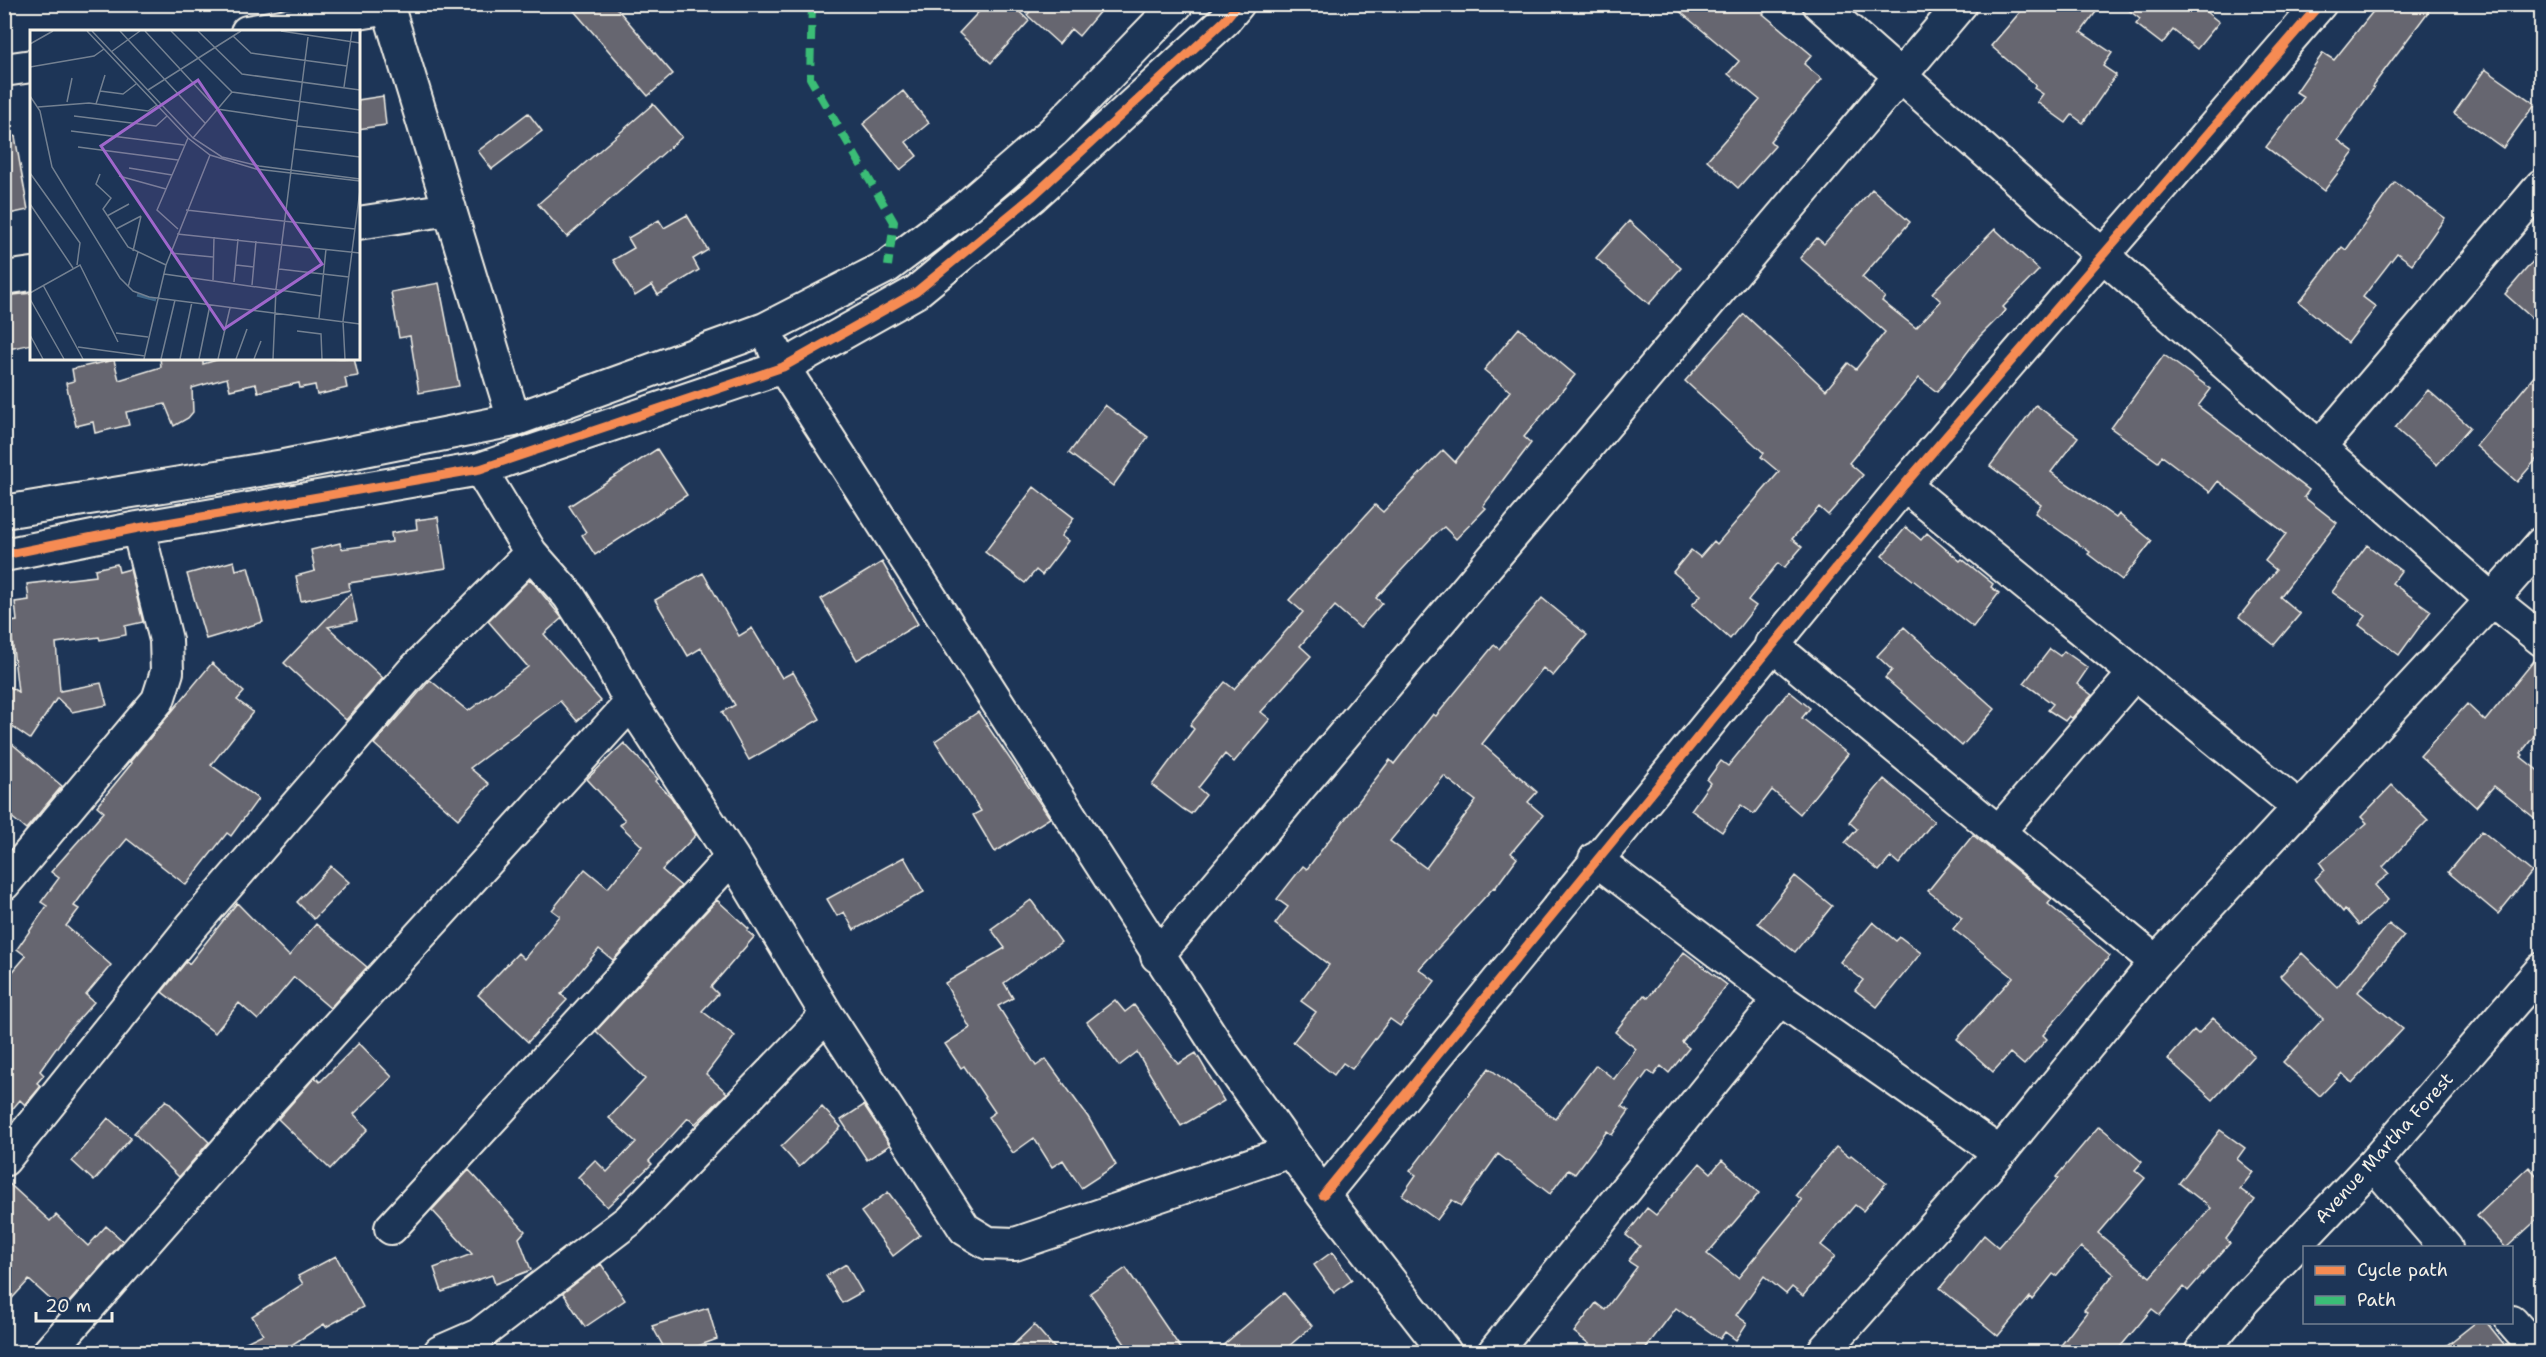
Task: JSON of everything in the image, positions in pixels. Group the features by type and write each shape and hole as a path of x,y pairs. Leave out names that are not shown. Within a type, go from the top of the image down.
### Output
{"street":[{"path":"4,512 284,466 514,420 765,329 888,266 964,209 1053,132 1177,4"},
{"path":"4,555 138,528 480,470 783,367 916,292 1033,196 1224,21 1238,4"},
{"path":"1819,4 2492,600 2541,640"},
{"path":"1157,956 1961,4"},
{"path":"1323,1195 1771,644 1904,485 2320,4"},
{"path":"258,30 389,6 514,420"},
{"path":"4,70 30,66"},
{"path":"2320,446 2541,185"},
{"path":"360,223 450,209"},
{"path":"4,278 30,274"},
{"path":"765,329 783,367 1157,956 1323,1195 1444,1353"},
{"path":"480,470 531,553 574,605 602,648 631,704 732,857 827,1015 965,1229 988,1243 1015,1244 1292,1151"},
{"path":"1904,485 2300,808"},
{"path":"4,884 158,700 167,672 166,640 138,528"},
{"path":"1823,1353 2000,1153 2156,962 2492,600 2541,543"},
{"path":"4,1160 192,926 412,672 531,553"},
{"path":"1771,644 2156,962"},
{"path":"2000,831 2134,674"},
{"path":"49,1353 265,1106 631,704"},
{"path":"392,1228 732,857"},
{"path":"1596,859 1780,999 2000,1153"},
{"name":"Avenue Martha Forest","path":"2218,1347 2244,1300 2373,1164 2541,969"},
{"path":"1494,1353 1780,999"},
{"path":"440,1353 478,1335 628,1221 827,1015"},
{"path":"2373,1164 2444,1246"},
{"path":"2513,1324 2538,1353"}],"building":[{"path":"568,4 613,4 673,74 648,96"},
{"path":"986,4 1011,4 1029,21 991,63 959,33"},
{"path":"1037,4 1106,4 1079,36 1071,29 1059,44 1027,15"},
{"path":"1671,4 1771,4 1763,14 1812,55 1804,64 1822,79 1770,141 1775,146 1738,188 1707,160 1760,100 1728,74 1739,61"},
{"path":"2027,4 2102,4 2081,32 2112,53 2103,66 2116,75 2083,123 2072,115 2066,123 2037,102 2043,94 2034,88 2036,85 1991,46"},
{"path":"2121,4 2196,4 2219,22 2197,49 2173,30 2162,44 2136,24 2140,19"},
{"path":"2379,4 2434,4 2372,87 2374,88 2338,140 2354,152 2324,191 2266,147 2304,97 2296,92 2323,53 2334,60"},
{"path":"2485,69 2535,104 2503,148 2454,113"},
{"path":"903,91 929,123 906,142 917,156 900,170 863,124"},
{"path":"383,96 386,125 360,129 360,100"},
{"path":"653,104 682,137 567,237 538,204"},
{"path":"528,113 542,131 492,169 478,151"},
{"path":"15,136 28,210 4,215 4,137"},
{"path":"2395,182 2445,218 2412,264 2397,253 2363,297 2376,307 2348,343 2299,302 2342,247 2346,250"},
{"path":"1872,189 1910,222 1862,277 1885,297 1882,301 1916,328 1941,301 1932,293 1995,229 2039,270 2003,307 2006,310 1979,337 1937,392 1919,378 1849,463 1863,475 1828,515 1819,507 1792,539 1802,547 1784,568 1778,563 1748,600 1756,606 1730,639 1692,605 1701,595 1673,572 1691,550 1700,557 1714,541 1717,544 1779,472 1761,457 1764,453 1685,381 1744,314 1826,390 1848,363 1856,369 1885,332 1800,258 1817,238 1824,244"},
{"path":"687,215 708,250 693,259 699,270 658,295 652,285 635,296 613,260 634,248 628,238 659,220 664,228"},
{"path":"1629,221 1681,268 1649,304 1596,258"},
{"path":"2541,252 2541,326 2505,294"},
{"path":"439,283 459,386 419,393 410,336 399,338 391,292"},
{"path":"30,293 30,344 4,350 4,296"},
{"path":"1519,328 1575,375 1524,437 1531,443 1483,506 1486,508 1456,539 1444,527 1434,535 1376,598 1382,603 1360,628 1335,606 1300,646 1311,656 1261,712 1270,719 1234,762 1225,754 1198,788 1206,795 1191,814 1183,809 1152,785 1194,729 1190,725 1225,682 1234,689 1303,612 1289,600 1375,505 1383,512 1443,450 1455,462 1510,391 1484,370"},
{"path":"2164,355 2211,389 2198,406 2309,490 2304,497 2337,523 2280,597 2300,614 2274,645 2239,617 2276,570 2265,561 2286,534 2218,481 2210,492 2162,456 2158,462 2111,428"},
{"path":"114,360 119,380 161,367 160,360 203,360 203,364 216,360 354,360 358,376 345,378 347,388 317,395 315,385 300,388 299,383 258,392 256,384 230,390 227,378 192,388 193,412 188,418 174,426 165,404 126,412 129,425 95,433 93,422 76,426 66,383 74,381 72,369"},
{"path":"2541,368 2541,454 2517,482 2476,446"},
{"path":"2428,390 2470,427 2437,465 2395,428"},
{"path":"1105,405 1148,437 1113,486 1069,453"},
{"path":"2036,405 2078,437 2051,472 2116,518 2119,514 2152,541 2122,580 2088,554 2090,552 2035,513 2041,504 1990,466"},
{"path":"657,449 687,495 595,555 582,535 586,532 569,506"},
{"path":"1034,487 1074,518 1061,536 1068,541 1042,575 1036,570 1025,583 985,552"},
{"path":"438,517 446,568 349,583 350,590 301,601 296,576 315,571 311,550 340,543 341,549 392,542 391,533 417,529 416,520"},
{"path":"1906,527 1921,540 1927,533 1960,561 1962,559 1993,584 1991,587 1999,593 1973,627 1882,556"},
{"path":"2367,545 2401,571 2392,583 2431,611 2399,655 2359,625 2366,616 2332,592"},
{"path":"234,561 236,570 248,567 263,622 206,639 187,574"},
{"path":"882,562 918,624 857,660 821,599"},
{"path":"117,564 119,572 130,569 143,622 125,626 126,635 100,640 99,637 56,643 60,691 101,683 107,705 72,712 57,698 30,739 4,721 4,683 18,692 10,622 17,621 15,602 29,600 27,584 96,576 95,569"},
{"path":"703,573 739,636 752,628 782,678 793,672 820,719 749,760 722,712 735,705 701,648 688,656 655,600"},
{"path":"530,579 562,618 544,634 601,701 577,721 560,701 470,768 489,784 458,819 374,744 430,680 468,711 528,667 488,621"},
{"path":"351,593 357,621 328,627 383,678 346,720 284,663"},
{"path":"1542,598 1587,635 1553,676 1543,668 1482,744 1537,792 1528,802 1543,815 1511,853 1517,858 1495,888 1419,969 1435,981 1400,1026 1390,1019 1352,1069 1343,1063 1334,1075 1293,1042 1316,1012 1301,1001 1329,965 1275,924 1288,907 1277,899 1303,866 1307,869 1390,760 1394,764 1433,714 1436,716 1494,645 1499,649","holes":["1444,776 1476,801 1426,868 1390,841"]},
{"path":"1904,627 1995,709 1962,746 1885,678 1892,670 1877,656"},
{"path":"2050,649 2060,656 2064,651 2088,668 2077,684 2092,695 2072,718 2069,716 2065,721 2048,710 2053,704 2024,683"},
{"path":"2537,657 2541,658 2541,727 2521,753 2523,755 2521,757 2541,773 2541,823 2494,786 2476,807 2420,756 2467,704 2485,721"},
{"path":"212,663 244,692 237,700 253,712 211,765 258,799 231,836 227,833 186,885 127,839 92,881 74,906 79,909 66,926 111,965 86,995 94,1002 69,1030 40,1071 44,1075 37,1083 41,1086 25,1105 20,1100 4,1119 4,982 26,956 17,949 47,906 41,902 59,878 51,872 104,812 97,806 132,763 130,762"},
{"path":"1789,691 1810,708 1802,718 1848,754 1800,814 1772,790 1754,814 1741,805 1722,832 1691,810 1710,783 1707,780 1721,761 1728,766"},
{"path":"978,712 1050,818 995,852 973,815 981,811 935,741"},
{"path":"4,737 62,786 26,829 4,811"},
{"path":"624,743 658,779 655,781 671,797 696,835 662,870 681,886 613,960 599,949 561,994 567,1000 528,1042 478,995 518,953 524,959 560,916 552,910 585,869 608,888 642,846 620,825 625,820 587,779"},
{"path":"1884,779 1934,821 1899,864 1891,857 1879,871 1845,843 1857,829 1849,822"},
{"path":"2392,785 2428,820 2383,867 2389,874 2375,885 2388,900 2359,925 2345,909 2343,912 2315,879 2325,870 2320,863 2367,823 2361,817"},
{"path":"2482,831 2532,872 2498,914 2448,872"},
{"path":"1973,835 2052,899 2048,904 2110,956 2043,1035 2047,1039 2024,1065 2010,1053 1993,1072 1957,1039 2013,977 1953,929 1962,918 1928,891"},
{"path":"904,857 924,892 854,930 844,912 837,916 827,899"},
{"path":"331,866 349,882 314,919 297,902"},
{"path":"1795,876 1832,906 1795,952 1758,923"},
{"path":"717,900 749,929 747,931 754,937 711,987 718,994 702,1011 735,1036 706,1074 727,1093 695,1124 688,1118 649,1161 652,1164 607,1207 578,1177 595,1160 607,1172 636,1142 609,1118 645,1079 596,1031"},
{"path":"1031,900 1061,942 1004,983 1013,998 998,1006 1036,1066 1046,1059 1088,1117 1116,1165 1081,1188 1063,1160 1052,1167 1034,1138 1013,1153 988,1117 995,1112 964,1066 961,1068 945,1044 970,1028 945,983 1005,948 991,929"},
{"path":"237,903 289,956 316,924 367,967 330,1008 294,977 258,1020 239,1003 215,1033 162,992 186,962 189,964"},
{"path":"1873,922 1896,941 1900,937 1921,953 1877,1007 1855,990 1863,980 1840,962"},
{"path":"2389,924 2404,936 2358,992 2403,1029 2352,1083 2342,1073 2320,1096 2283,1062 2323,1019 2280,976 2302,953 2337,987"},
{"path":"1684,952 1727,985 1682,1042 1689,1048 1669,1073 1661,1066 1654,1075 1648,1071 1622,1106 1629,1111 1612,1135 1607,1131 1575,1174 1568,1170 1550,1194 1498,1154 1461,1206 1452,1200 1437,1220 1402,1195 1416,1175 1410,1171 1489,1068 1555,1119 1596,1065 1614,1079 1636,1049 1615,1032 1644,995 1648,998"},
{"path":"1115,1000 1125,1012 1134,1005 1178,1064 1196,1053 1224,1101 1181,1126 1137,1052 1119,1066 1087,1022"},
{"path":"2213,1018 2254,1055 2213,1100 2168,1059 2194,1030 2198,1034"},
{"path":"359,1043 392,1077 354,1114 368,1129 330,1169 278,1119 315,1077 320,1082"},
{"path":"166,1100 209,1142 179,1177 134,1133"},
{"path":"864,1105 890,1145 867,1160 841,1120"},
{"path":"822,1107 841,1127 799,1167 781,1147"},
{"path":"108,1118 131,1138 94,1181 72,1161"},
{"path":"2099,1126 2142,1162 2135,1170 2145,1178 2098,1233 2150,1277 2211,1208 2179,1183 2220,1130 2245,1148 2237,1159 2253,1172 2240,1189 2255,1200 2226,1239 2230,1243 2188,1291 2184,1287 2160,1315 2152,1309 2115,1353 2055,1353 2087,1312 2084,1310 2114,1274 2081,1247 2056,1276 2053,1274 2032,1300 2030,1297 1998,1336 1940,1288 1984,1235 1998,1247 2058,1178 2056,1177"},
{"path":"1836,1147 1849,1157 1851,1155 1886,1183 1863,1211 1855,1205 1821,1245 1835,1256 1803,1296 1792,1287 1786,1294 1764,1276 1736,1315 1747,1323 1736,1340 1725,1332 1720,1339 1676,1308 1642,1353 1601,1353 1574,1332 1596,1303 1605,1310 1637,1267 1628,1261 1640,1246 1626,1235 1647,1208 1656,1215 1700,1163 1711,1173 1722,1160 1759,1193 1707,1254 1738,1278 1802,1200 1796,1195"},
{"path":"2529,1167 2541,1180 2541,1216 2508,1246 2504,1246 2477,1216"},
{"path":"469,1170 525,1231 519,1238 531,1270 495,1284 492,1275 442,1292 434,1268 472,1254 432,1210"},
{"path":"4,1179 50,1221 56,1215 88,1246 106,1226 123,1241 62,1310 29,1280 4,1307"},
{"path":"888,1192 920,1235 893,1256 861,1212"},
{"path":"1332,1252 1352,1280 1334,1293 1314,1265"},
{"path":"336,1256 363,1307 326,1327 324,1324 279,1353 223,1353 263,1334 252,1316 303,1284 298,1276"},
{"path":"601,1264 625,1300 585,1327 563,1293"},
{"path":"846,1264 862,1292 842,1303 826,1276"},
{"path":"1126,1268 1184,1353 1131,1353 1090,1293"},
{"path":"1284,1293 1312,1326 1281,1353 1214,1353"},
{"path":"708,1308 717,1339 679,1353 667,1353 652,1326"},
{"path":"2474,1324 2488,1324 2511,1353 2437,1353"},
{"path":"1034,1325 1059,1353 1005,1353"}],"marked path":[{"path":"812,4 810,78 894,222 888,266"}],"cycle path":[{"path":"4,555 138,528 480,469 783,367 916,292 1033,196 1224,21 1238,4"},
{"path":"1323,1195 1904,485 2320,4"}]}
